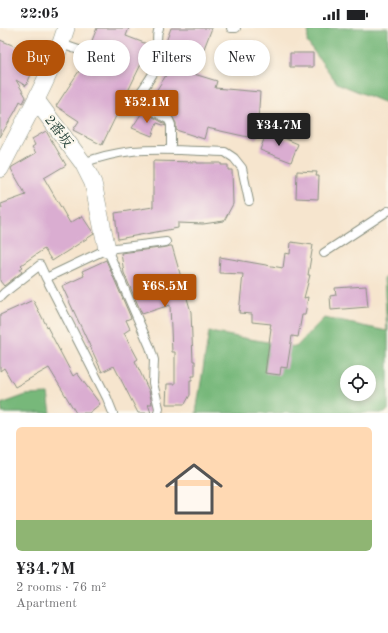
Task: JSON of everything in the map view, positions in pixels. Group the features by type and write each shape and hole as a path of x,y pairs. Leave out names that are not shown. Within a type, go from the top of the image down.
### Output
{"street":[{"path":"0,168 36,100 63,36"},
{"name":"2番坂","path":"36,100 83,162 93,184 107,249"}],"lane":[{"path":"159,28 157,33 158,63 135,100 169,120 171,125 171,150"},
{"path":"231,28 236,28"},
{"path":"63,36 73,41"},
{"path":"83,162 106,155 131,151 171,150 225,152 234,158 242,168 249,201"},
{"path":"324,253 388,211"},
{"path":"46,278 107,249 166,242"},
{"path":"107,249 150,347 154,360 153,383 159,408 158,413"},
{"path":"0,297 40,264 107,398 113,413"}],"green space":[{"path":"309,28 388,28 388,104 337,83 307,42"},
{"path":"388,275 388,410 385,413 196,413 209,332 296,347 324,318 387,331 384,278"},
{"path":"48,394 51,413 2,413 1,404 26,395"}],"building":[{"path":"97,28 129,28 126,36 138,41 138,70 102,145 73,130 79,121 56,106 76,76 130,76 130,40 92,40"},
{"path":"171,28 212,28 206,43 206,40 167,40"},
{"path":"0,40 12,45 12,76 30,76 26,86 16,80 26,97 23,103 20,101 0,137"},
{"path":"290,53 313,53 313,67 290,67"},
{"path":"166,76 201,76 217,81 215,88 260,92 257,139 207,128 204,139 176,130 176,123 172,116 149,102"},
{"path":"143,111 166,126 157,123 152,136 132,128"},
{"path":"46,131 66,165 44,178 70,223 82,216 94,234 52,261 44,249 21,265 23,267 20,269 22,272 4,286 0,281 1,204 26,195 11,169 36,153 32,147 35,145 32,139"},
{"path":"267,131 298,144 291,162 260,150"},
{"path":"153,161 221,163 221,165 228,165 228,170 232,170 233,204 224,221 203,224 178,223 178,228 118,239 115,213 153,207"},
{"path":"297,171 317,172 316,176 319,176 318,199 296,198"},
{"path":"291,242 313,245 308,275 310,275 304,298 308,297 305,315 302,315 298,337 292,336 287,368 281,367 280,375 265,373 271,324 252,322 252,314 239,313 243,274 219,273 220,257 283,268 285,253 290,254"},
{"path":"172,246 191,312 195,376 192,376 192,380 190,380 190,395 185,404 166,404 167,384 175,384 175,352 172,352 170,305 142,314 124,273 121,253"},
{"path":"106,260 131,318 126,320 130,329 124,333 138,359 135,361 149,391 152,404 148,404 151,413 138,413 114,366 102,372 62,286 84,276 82,271"},
{"path":"366,286 368,307 331,310 330,296 336,295 335,288"},
{"path":"33,300 73,376 77,373 100,404 89,413 76,413 49,368 15,387 4,368 0,371 0,315"}]}
